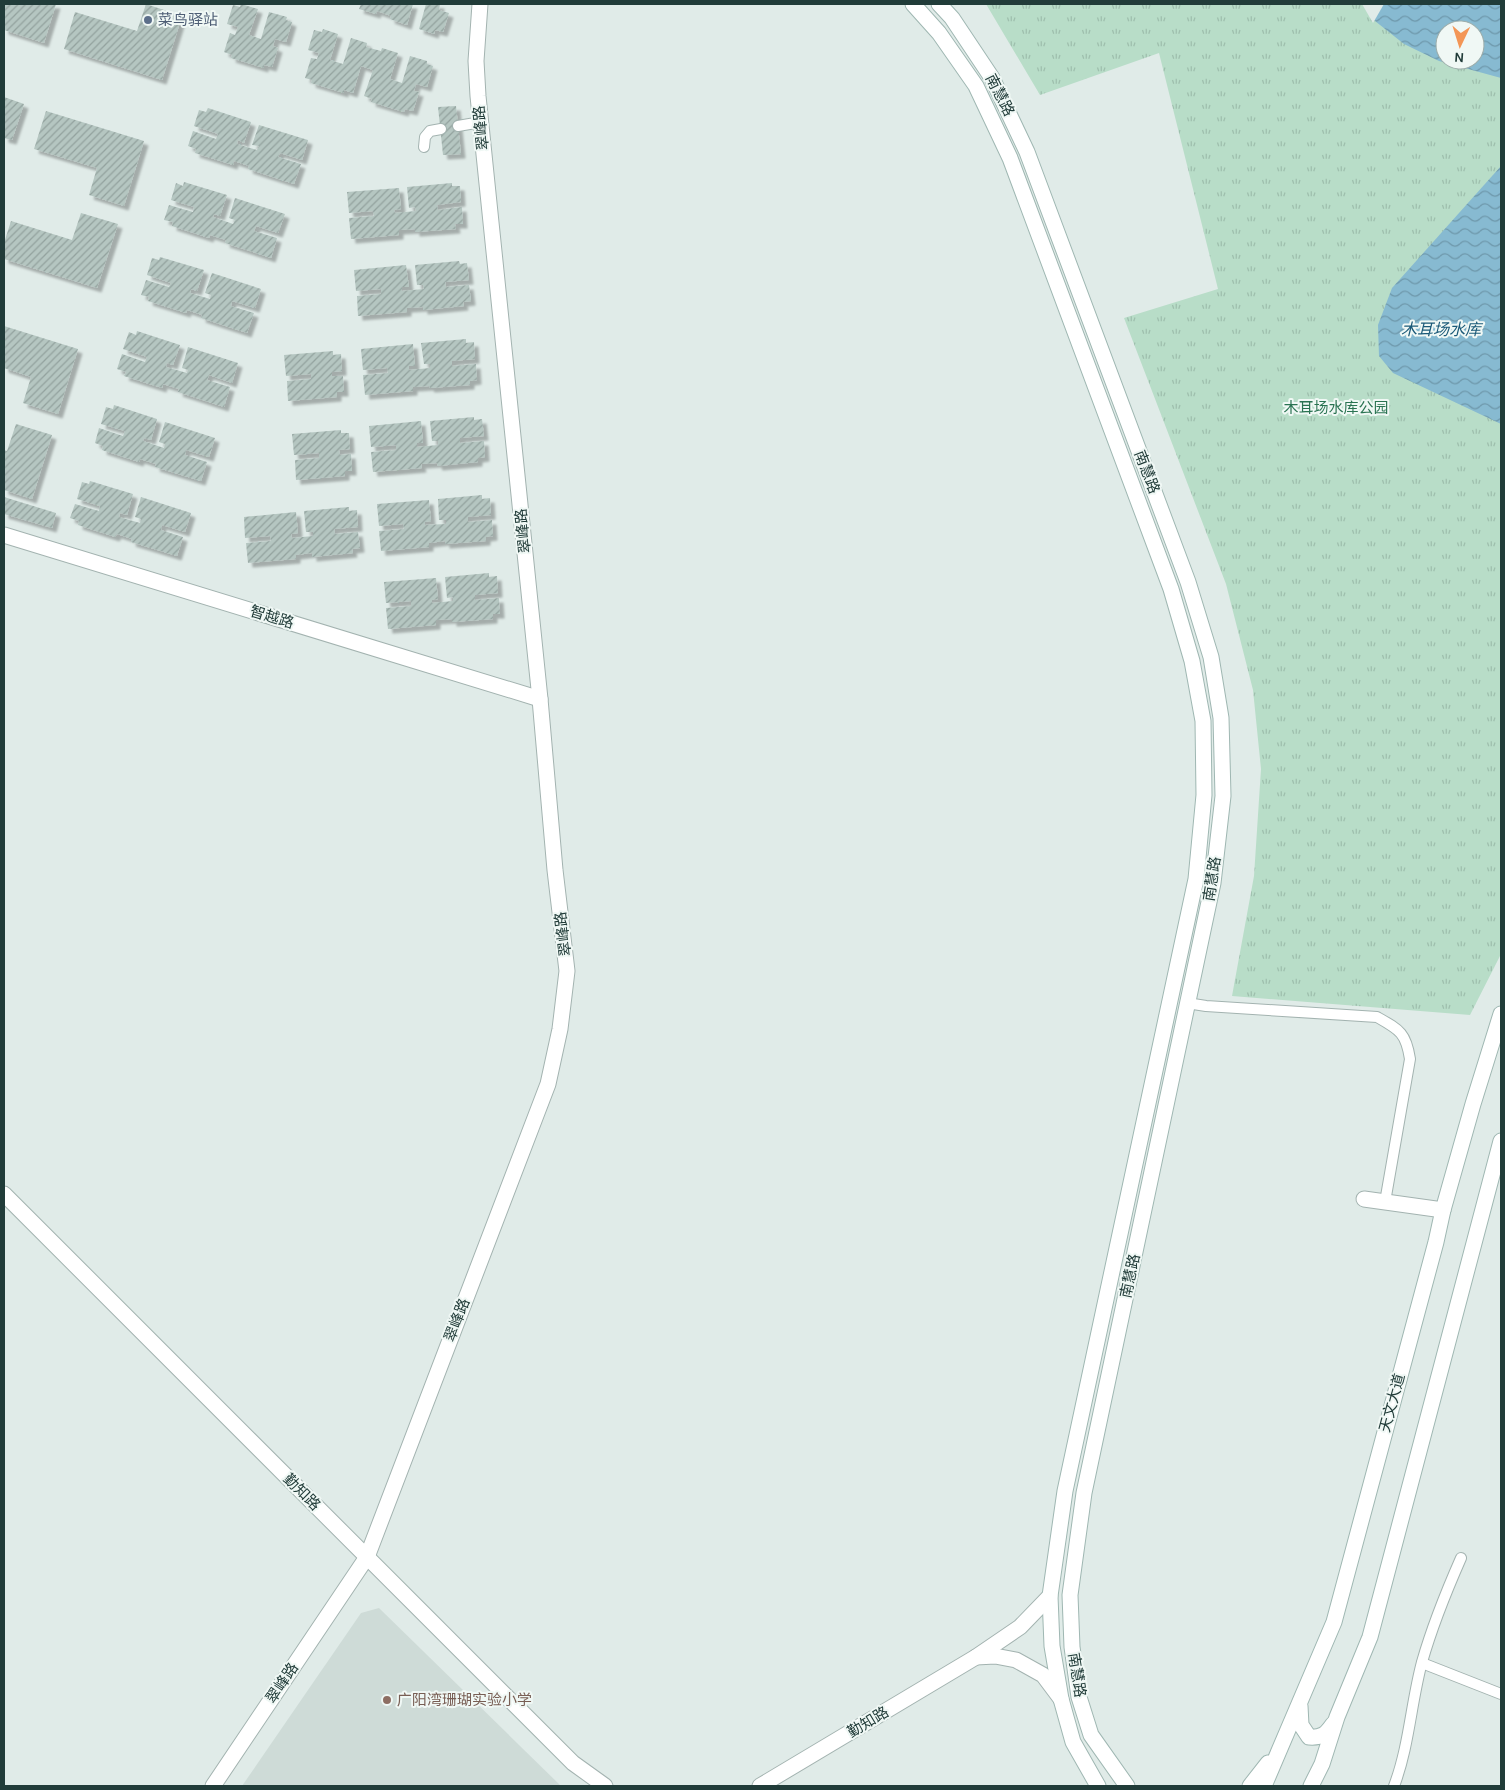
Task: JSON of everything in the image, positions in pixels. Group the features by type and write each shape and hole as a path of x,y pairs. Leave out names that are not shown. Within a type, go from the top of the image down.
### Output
{"main road":[{"name":"翠峰路","path":"213,1786 367,1557 548,1084 560,1029 567,972 555,870 540,700 481,122 476,61 480,4"},
{"name":"南慧路","path":"913,4 939,33 976,86 1010,158 1171,589 1192,661 1203,721 1204,795 1196,879 1065,1491 1050,1596 1052,1646 1061,1699 1073,1742 1098,1786"},
{"name":"南慧路","path":"939,4 952,18 992,78 1027,152 1188,582 1211,657 1221,718 1223,796 1213,883 1084,1493 1070,1595 1072,1647 1079,1697 1090,1735 1127,1786"},
{"name":"智越路","path":"4,535 540,700"},
{"name":"天文大道","path":"1264,1786 1334,1622 1443,1210 1501,1014"},
{"path":"1316,1786 1337,1717 1370,1637 1500,1151"},
{"name":"勤知路","path":"4,1194 573,1763 605,1786"},
{"path":"1364,1199 1443,1210"},
{"name":"勤知路","path":"760,1786 976,1657 1020,1627 1050,1596"},
{"path":"976,1657 995,1656 1016,1660 1043,1675 1061,1699"},
{"path":"1300,1704 1301,1726 1309,1737 1319,1738 1326,1734 1337,1717"},
{"path":"1250,1786 1282,1744"},
{"path":"1310,1786 1322,1764"}],"lane":[{"path":"458,126 481,122"},
{"path":"424,147 425,137 430,131 440,129"},
{"path":"1187,1003 1206,1006 1377,1017 1396,1028 1407,1041 1410,1059 1385,1202"},
{"path":"1394,1786 1401,1768 1422,1663 1449,1585 1461,1558"},
{"path":"1422,1663 1501,1694"}],"shaded area":[{"name":"广阳湾珊瑚实验小学","path":"379,1608 561,1786 242,1786 361,1613"}],"green space":[{"name":"木耳场水库公园","path":"986,4 1501,4 1501,954 1470,1015 1232,996 1254,876 1261,769 1253,690 1226,584 1124,318 1218,289 1159,53 1040,95"}],"water":[{"path":"1364,4 1501,4 1501,78 1472,70 1485,70 1485,20 1435,20 1435,59 1404,44 1375,21"},
{"name":"木耳场水库","path":"1501,166 1501,424 1393,373 1379,356 1378,325 1392,288"}],"pier":[{"path":"1362,4 1384,4 1373,23"}],"building":[{"path":"4,4 56,4 44,43 4,30"},
{"path":"146,4 182,16 162,80 64,49 75,12 137,31"},
{"path":"241,4 258,9 249,35 261,39 269,12 287,17 286,20 292,22 286,42 275,39 273,46 278,48 272,67 264,65 264,68 231,58 232,55 224,52 230,33 235,35 238,27 227,24 233,5 240,7"},
{"path":"361,4 413,4 407,25 390,19 391,16 377,11 376,14 359,9"},
{"path":"426,4 440,4 439,10 449,13 443,32 435,30 434,34 419,29"},
{"path":"323,29 338,34 330,60 343,64 351,38 367,43 366,47 381,51 382,48 398,53 390,79 402,83 410,56 427,61 427,64 433,66 427,87 416,84 414,91 419,92 413,111 405,109 404,112 371,102 372,99 364,96 373,70 361,66 353,93 344,90 344,93 311,83 312,80 305,78 311,58 317,59 319,53 308,50 314,30 322,32"},
{"path":"4,97 24,104 12,140 4,138"},
{"path":"456,106 461,154 443,155 438,107"},
{"path":"208,108 251,122 244,143 238,140 237,144 257,150 259,146 252,145 259,125 308,140 302,160 280,153 278,157 301,164 294,184 248,169 249,166 234,161 233,165 195,153 196,149 188,146 193,131 216,139 218,134 194,126 199,110 206,112"},
{"path":"46,111 144,141 124,206 89,195 97,168 34,149"},
{"path":"184,182 227,195 220,216 214,214 213,217 233,224 235,220 229,218 235,198 285,214 278,233 256,226 254,231 277,238 271,258 225,243 226,240 210,235 209,238 172,226 173,222 164,220 169,205 193,212 194,207 171,200 176,183 183,186"},
{"path":"452,183 452,186 460,186 461,202 437,205 438,210 462,207 463,224 455,224 456,229 415,232 415,229 399,230 399,235 351,239 349,218 374,216 373,211 349,213 347,192 399,188 401,209 394,210 395,213 416,211 415,207 409,208 407,187"},
{"path":"81,213 118,224 97,288 4,259 4,243 11,221 72,240"},
{"path":"160,257 204,270 197,291 191,289 190,293 210,299 211,295 205,293 212,273 261,289 255,308 232,301 231,306 254,313 247,333 201,318 202,315 187,310 186,313 148,301 149,297 141,295 146,280 169,287 171,283 147,275 152,258 159,260"},
{"path":"459,261 460,264 467,263 469,280 445,282 446,287 469,285 471,301 463,302 464,306 423,310 423,307 407,308 407,312 358,316 357,296 381,294 381,289 356,291 354,270 406,265 409,287 402,287 402,291 424,289 423,285 417,285 415,265"},
{"path":"4,326 78,349 58,414 23,403 31,377 4,368"},
{"path":"137,331 180,345 173,365 167,363 166,367 187,373 188,370 182,368 188,347 238,363 232,383 209,375 207,380 230,387 224,407 178,392 179,389 163,384 162,388 124,376 126,372 117,369 122,354 145,362 147,357 123,349 129,332 136,335"},
{"path":"466,339 466,343 474,342 475,359 452,361 452,366 476,364 477,380 470,381 470,385 430,388 429,386 413,387 413,391 365,395 363,375 388,373 387,368 363,370 361,349 413,344 415,366 409,366 409,370 430,368 430,364 424,364 421,343"},
{"path":"333,351 333,355 341,354 342,371 332,372 332,376 343,376 344,392 337,392 337,397 288,401 287,381 311,379 311,374 286,376 284,355"},
{"path":"114,405 157,419 151,440 144,438 143,441 164,448 165,444 159,442 165,422 215,438 209,457 186,450 185,455 207,462 201,481 155,467 156,464 140,459 139,462 102,450 103,446 95,443 99,428 123,436 125,431 101,424 106,407 113,409"},
{"path":"474,417 474,420 482,419 484,436 460,438 460,443 484,441 485,457 478,458 478,462 438,466 437,463 421,464 422,468 373,472 371,452 396,450 396,445 371,447 369,426 421,421 423,443 417,443 417,447 438,445 438,441 432,441 430,421"},
{"path":"16,424 52,435 32,499 4,490 4,450 7,451"},
{"path":"341,430 341,433 349,433 350,449 339,450 340,455 351,454 352,471 345,471 345,476 296,480 295,460 319,458 319,453 294,455 292,434"},
{"path":"90,481 133,494 127,515 120,513 119,517 140,523 141,519 135,517 141,497 191,513 185,532 162,525 161,530 183,537 177,556 131,542 132,539 117,534 115,537 78,525 79,521 70,518 75,504 99,511 100,506 77,499 82,482 89,484"},
{"path":"482,495 482,499 490,498 491,515 468,517 468,522 492,520 493,536 486,537 486,541 445,544 445,541 429,543 429,547 381,551 379,531 404,529 403,524 379,526 377,504 429,500 431,521 425,522 425,525 446,524 446,520 439,520 438,499"},
{"path":"4,497 56,513 52,528 4,514"},
{"path":"349,507 349,511 357,510 358,527 334,529 335,534 358,532 360,548 352,549 353,553 312,557 312,553 296,555 296,559 248,563 246,543 271,541 270,536 245,538 244,517 296,512 298,533 291,534 292,538 313,536 313,532 306,532 304,511"},
{"path":"489,573 489,577 497,576 498,593 475,595 475,600 499,598 500,614 493,614 493,619 452,622 452,619 436,620 436,625 388,629 386,608 411,606 411,601 386,603 384,582 436,578 438,599 432,600 432,603 453,601 453,597 447,598 445,577"}],"place":[{"name":"菜鸟驿站","path":"148,20"},
{"name":"广阳湾珊瑚实验小学","path":"387,1700"}]}
